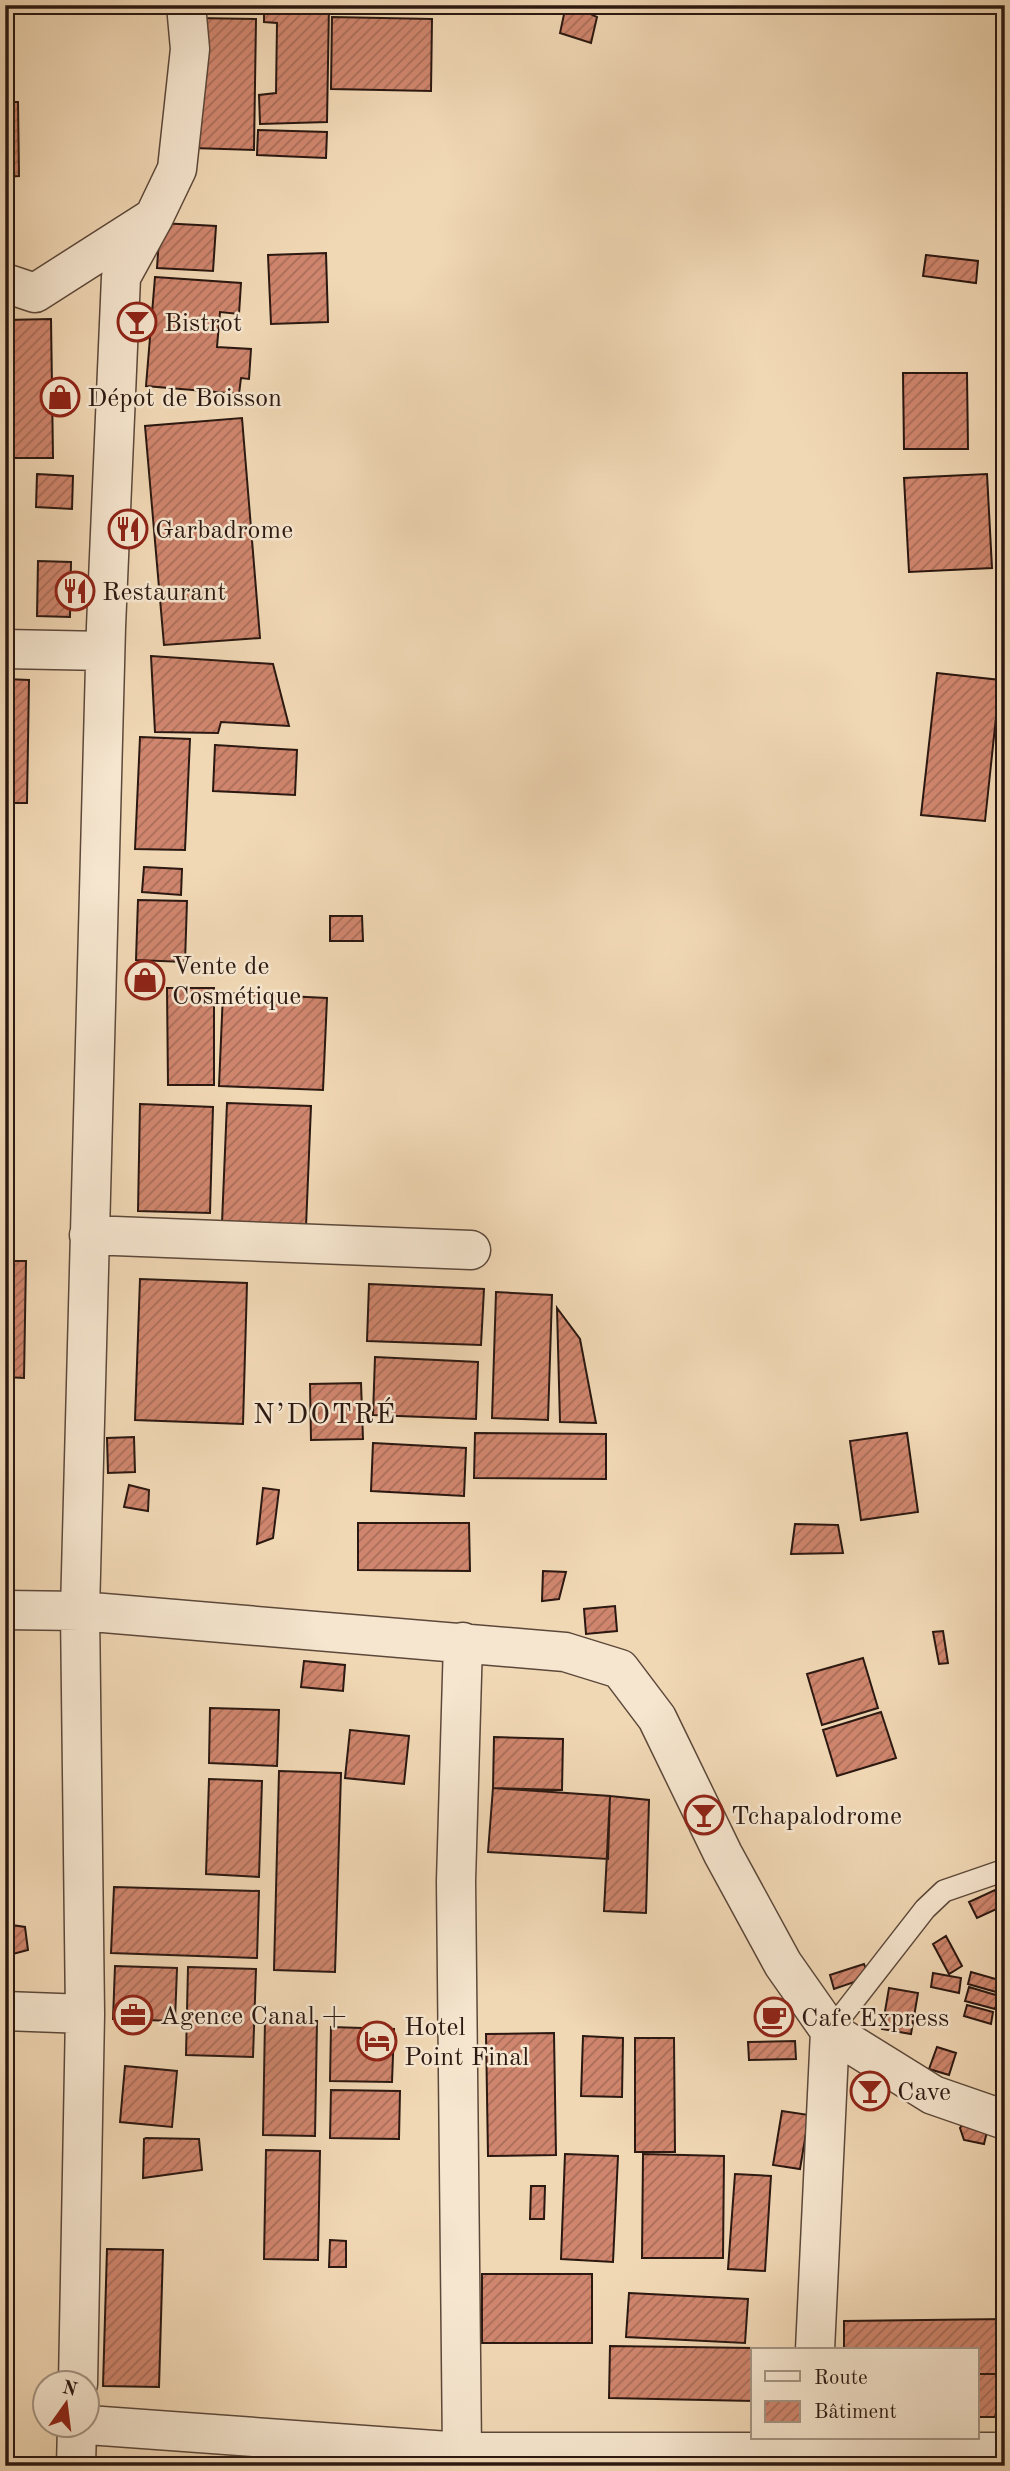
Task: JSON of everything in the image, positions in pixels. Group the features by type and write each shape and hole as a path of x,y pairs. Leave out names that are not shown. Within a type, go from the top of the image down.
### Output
{"street":[{"path":"78,2370 85,2014 80,1611 105,651 121,277 177,169 190,49 186,5"},
{"path":"5,283 35,293 154,217"},
{"path":"5,649 105,651"},
{"path":"89,1235 471,1250"},
{"path":"5,1610 80,1611 463,1642 565,1652 620,1669 657,1718 723,1854 783,1964 831,2031 933,2095 1005,2120"},
{"path":"462,2452 456,1881 463,1642"},
{"path":"5,2011 85,2014"},
{"path":"814,2348 831,2031"},
{"path":"102,2426 462,2452 810,2444 1005,2452"},
{"path":"76,2466 77,2440"}],"lane":[{"path":"831,2031 925,1909 944,1891 1005,1870"}],"building":[{"path":"264,5 329,5 327,122 260,124 259,95 276,93 277,23 264,22"},
{"path":"566,5 572,5 597,17 591,43 560,33"},
{"path":"332,17 432,19 431,91 331,89"},
{"path":"195,18 256,19 254,150 193,148"},
{"path":"5,102 18,102 19,176 5,177"},
{"path":"258,130 327,132 326,158 257,155"},
{"path":"160,223 216,226 213,271 157,268"},
{"path":"326,253 328,322 271,324 268,255"},
{"path":"926,255 978,261 976,283 923,276"},
{"path":"155,277 241,283 239,314 220,312 217,347 251,349 249,379 241,378 239,394 146,386"},
{"path":"51,319 53,458 5,458 5,320"},
{"path":"903,373 967,373 968,449 904,449"},
{"path":"242,418 260,638 164,645 145,426"},
{"path":"37,474 73,476 72,509 36,507"},
{"path":"987,474 992,568 909,572 904,478"},
{"path":"38,561 71,562 70,617 37,616"},
{"path":"151,656 273,664 289,726 221,722 218,733 155,732"},
{"path":"937,673 1000,680 985,821 921,815"},
{"path":"5,679 29,680 27,803 5,803"},
{"path":"140,737 190,739 185,850 135,849"},
{"path":"215,745 297,750 295,795 213,791"},
{"path":"144,867 182,869 181,895 142,892"},
{"path":"138,900 187,901 185,962 136,960"},
{"path":"330,916 362,916 363,941 330,941"},
{"path":"5,967 12,967 10,1024 5,1024"},
{"path":"167,988 214,988 214,1085 168,1085"},
{"path":"223,993 327,998 323,1090 219,1086"},
{"path":"5,1031 13,1032 8,1144 5,1144"},
{"path":"227,1103 311,1106 306,1227 222,1223"},
{"path":"140,1104 213,1107 210,1213 138,1211"},
{"path":"5,1261 26,1261 24,1378 5,1377"},
{"path":"140,1279 247,1283 243,1424 135,1420"},
{"path":"369,1284 484,1289 481,1345 367,1341"},
{"path":"496,1292 552,1295 548,1420 492,1418"},
{"path":"557,1308 580,1339 596,1423 560,1422"},
{"path":"375,1357 478,1362 476,1419 373,1415"},
{"path":"361,1383 363,1439 311,1440 310,1384"},
{"path":"475,1433 606,1434 606,1479 474,1478"},
{"path":"907,1433 918,1512 861,1520 850,1441"},
{"path":"134,1437 135,1472 108,1473 107,1438"},
{"path":"373,1443 466,1448 464,1496 371,1491"},
{"path":"129,1485 149,1490 148,1511 124,1507"},
{"path":"263,1488 279,1490 273,1538 257,1544"},
{"path":"358,1523 469,1523 470,1571 358,1570"},
{"path":"795,1524 838,1525 843,1553 791,1554"},
{"path":"543,1571 566,1572 559,1599 542,1601"},
{"path":"615,1606 617,1631 586,1634 584,1609"},
{"path":"943,1631 948,1663 939,1664 933,1632"},
{"path":"863,1658 878,1708 822,1725 807,1674"},
{"path":"304,1661 345,1665 343,1691 301,1687"},
{"path":"210,1708 279,1710 277,1766 209,1763"},
{"path":"881,1712 896,1758 837,1776 823,1730"},
{"path":"350,1730 409,1736 404,1784 345,1778"},
{"path":"494,1737 563,1739 562,1790 493,1788"},
{"path":"279,1771 341,1773 335,1972 274,1970"},
{"path":"209,1779 262,1781 259,1877 206,1874"},
{"path":"493,1788 610,1796 608,1859 488,1852"},
{"path":"610,1796 649,1800 646,1913 604,1911"},
{"path":"114,1887 259,1891 257,1958 111,1953"},
{"path":"995,1890 1003,1906 977,1918 969,1902"},
{"path":"5,1924 25,1927 28,1950 5,1956"},
{"path":"946,1936 962,1966 949,1974 933,1944"},
{"path":"864,1964 869,1977 834,1989 830,1975"},
{"path":"115,1966 177,1968 175,2021 113,2019"},
{"path":"188,1967 256,1969 253,2057 186,2055"},
{"path":"971,1972 999,1980 996,1992 968,1984"},
{"path":"933,1973 961,1978 959,1993 931,1987"},
{"path":"969,1987 999,1996 995,2009 965,2001"},
{"path":"889,1988 918,1993 911,2034 882,2029"},
{"path":"967,2005 993,2012 991,2024 964,2016"},
{"path":"265,2020 317,2021 315,2136 263,2135"},
{"path":"331,2027 394,2029 392,2082 330,2081"},
{"path":"554,2033 556,2155 488,2156 486,2034"},
{"path":"583,2036 623,2038 622,2097 581,2096"},
{"path":"635,2038 674,2038 675,2152 635,2152"},
{"path":"795,2041 796,2059 749,2060 748,2042"},
{"path":"937,2047 956,2053 949,2075 929,2069"},
{"path":"125,2066 177,2071 172,2127 120,2122"},
{"path":"331,2090 400,2091 399,2139 330,2138"},
{"path":"782,2111 809,2115 800,2169 773,2165"},
{"path":"968,2118 989,2123 984,2144 964,2140 960,2128"},
{"path":"146,2138 199,2139 202,2170 143,2178"},
{"path":"266,2150 320,2151 318,2260 264,2259"},
{"path":"565,2154 618,2156 613,2262 561,2259"},
{"path":"643,2154 724,2156 723,2258 642,2258"},
{"path":"735,2174 771,2176 765,2271 728,2269"},
{"path":"531,2186 545,2186 544,2219 530,2219"},
{"path":"330,2240 346,2241 346,2267 329,2267"},
{"path":"107,2249 163,2250 159,2387 103,2386"},
{"path":"482,2274 592,2274 592,2343 482,2343"},
{"path":"629,2293 748,2299 745,2343 626,2337"},
{"path":"1005,2319 1005,2374 978,2374 978,2348 844,2348 844,2321"},
{"path":"610,2346 753,2348 751,2401 609,2398"},
{"path":"978,2374 1005,2374 995,2417 978,2417"}],"place":[{"name":"Bistrot","path":"137,322"},
{"name":"Dépot de Boisson","path":"60,397"},
{"name":"Garbadrome","path":"128,529"},
{"name":"Restaurant","path":"75,591"},
{"name":"Vente de Cosmétique","path":"145,980"},
{"name":"Tchapalodrome","path":"704,1815"},
{"name":"Agence Canal +","path":"133,2015"},
{"name":"Cafe Express","path":"774,2017"},
{"name":"Hotel Point Final","path":"377,2041"},
{"name":"Cave","path":"870,2091"}],"district":[{"name":"N’DOTRÉ","path":"325,1413"}]}
